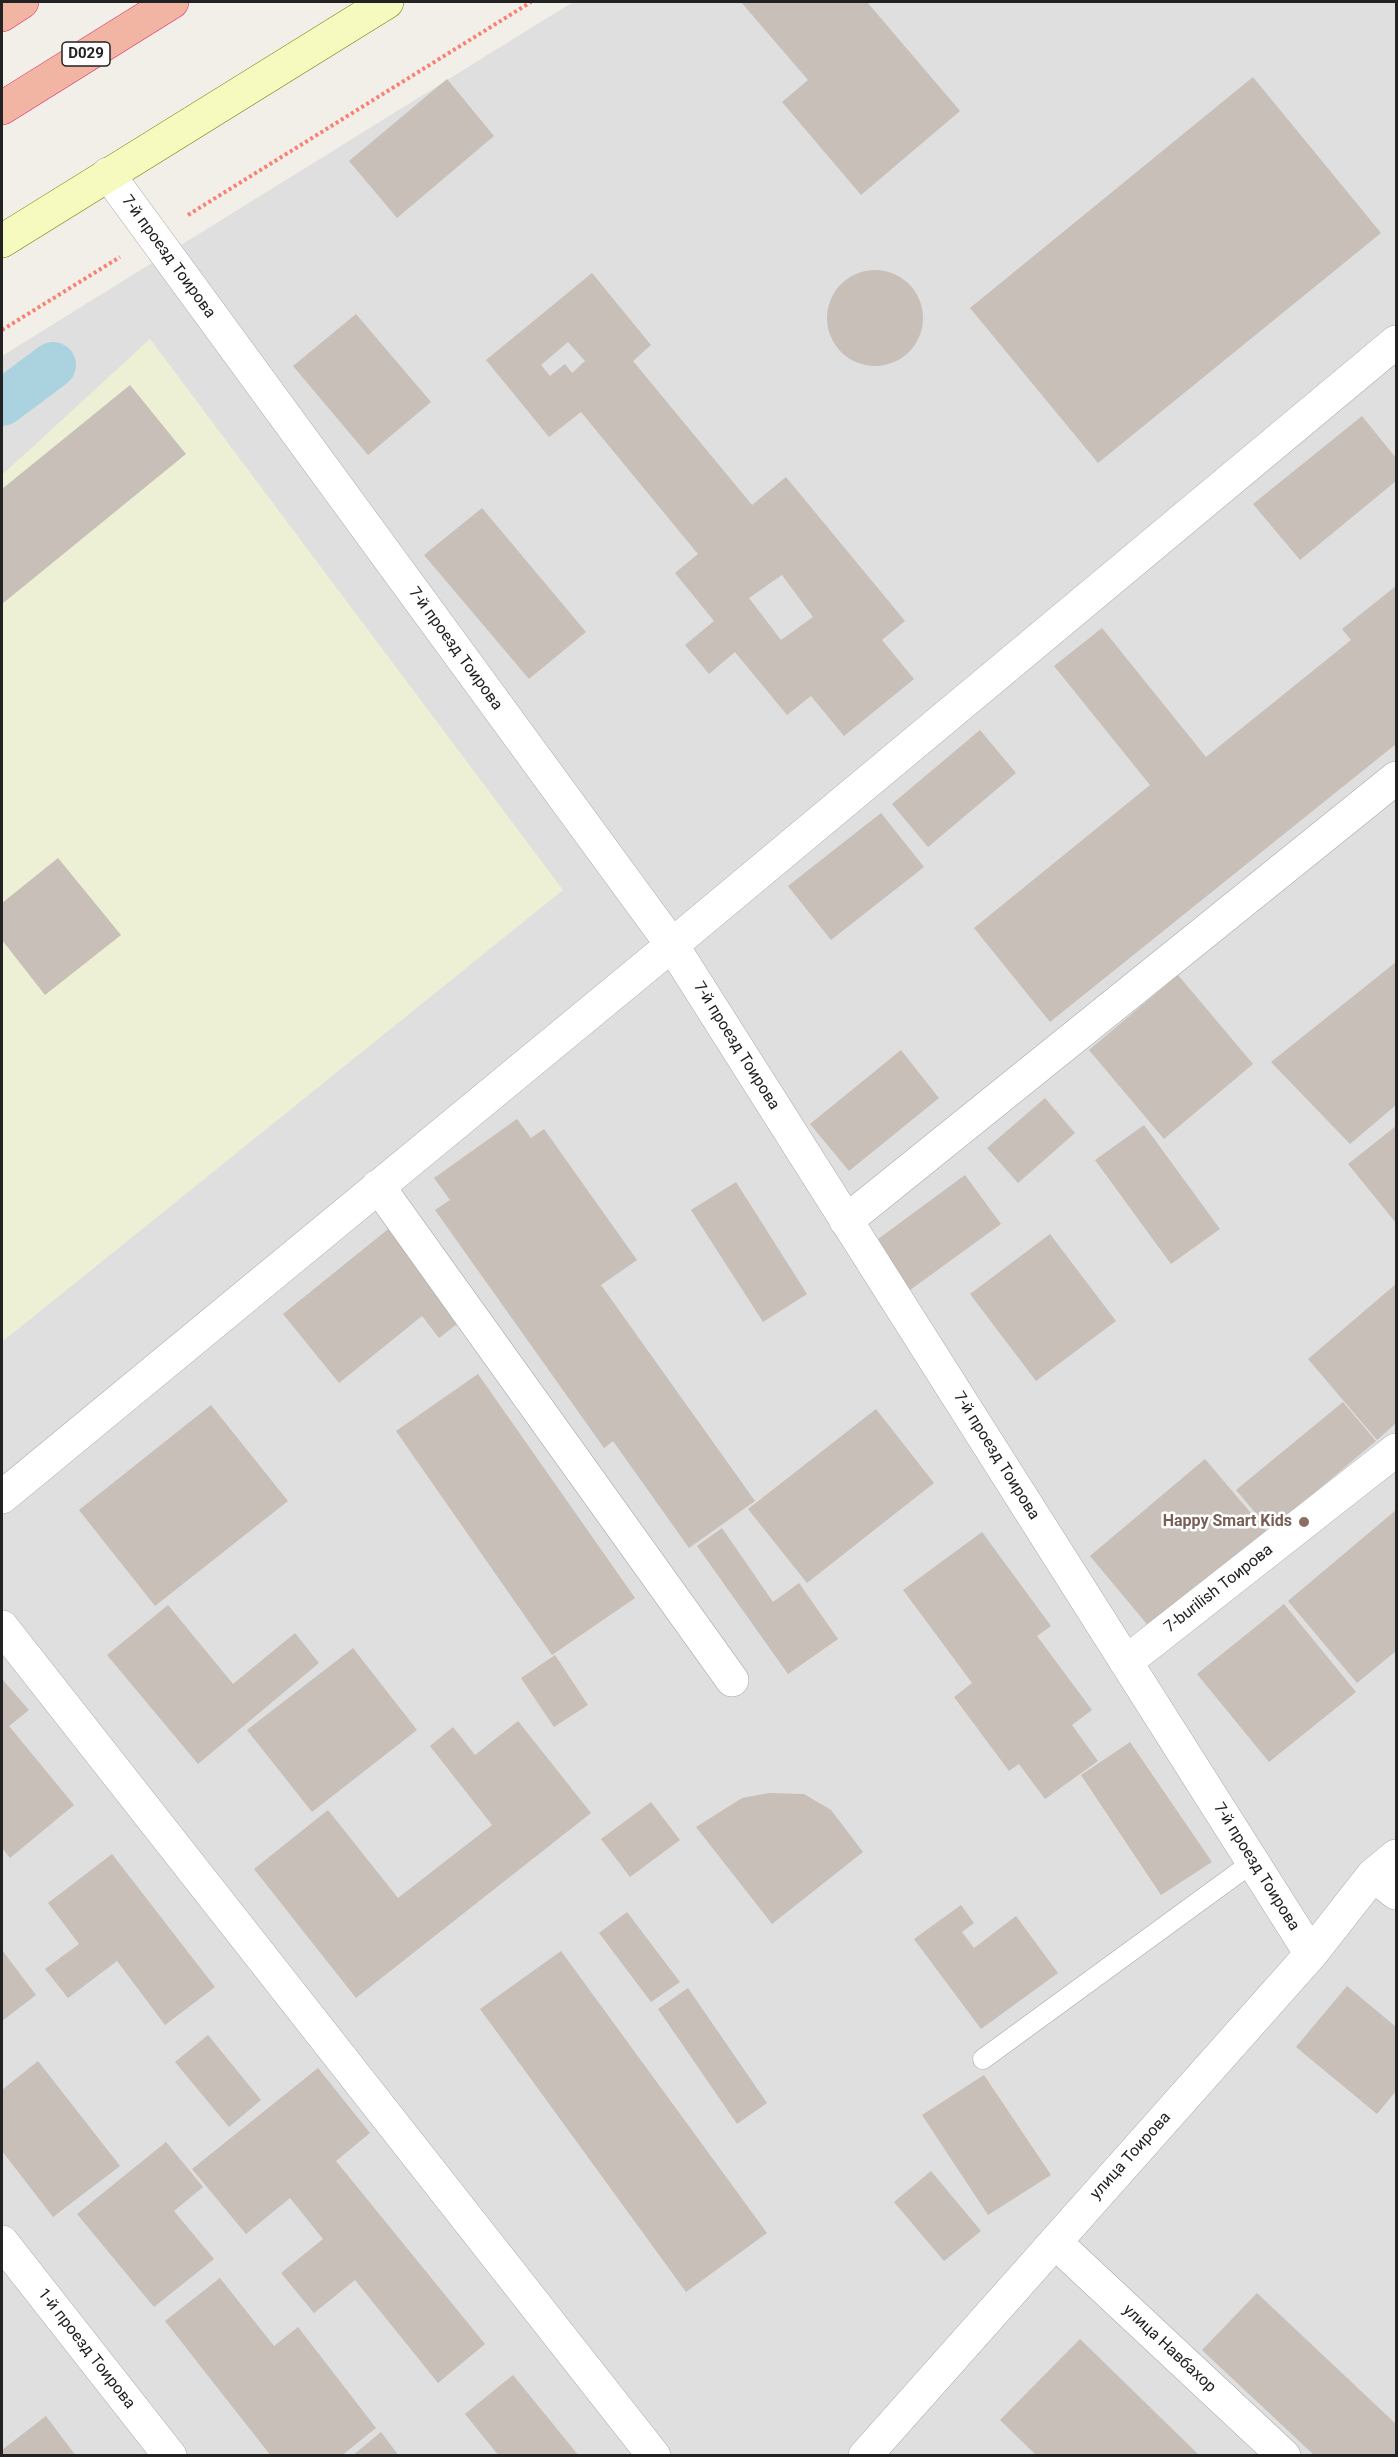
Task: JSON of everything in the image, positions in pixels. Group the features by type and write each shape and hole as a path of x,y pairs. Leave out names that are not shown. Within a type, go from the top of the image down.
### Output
{"highway":[{"path":"2,15 22,2"},
{"name":"D029","path":"2,108 172,2"}],"main road":[{"path":"2,241 387,2"}],"street":[{"name":"7-й проезд Тоирова","path":"108,174 672,945 1311,1953"},
{"path":"2,1497 672,945 1396,342"},
{"path":"846,1221 1396,778"},
{"path":"378,1186 732,1680"},
{"name":"7-burilish Тоирова","path":"1126,1662 1396,1450"},
{"path":"2,1627 654,2456"},
{"name":"улица Тоирова","path":"865,2456 1311,1953 1389,1875"},
{"name":"1-й проезд Тоирова","path":"2,2242 170,2456"},
{"name":"улица Навбахор","path":"1055,2242 1284,2456"}],"lane":[{"path":"983,2059 1253,1862"}],"path":[{"path":"2,330 531,2"}],"shaded area":[{"path":"573,2 1396,2 1396,2455 2,2456 2,356"}],"green space":[{"path":"150,339 563,890 2,1342 2,475"}],"building":[{"path":"741,2 867,2 960,111 861,195 782,102 808,80"},
{"path":"1253,77 1381,233 1098,463 970,308"},
{"path":"447,79 494,136 397,218 349,161"},
{"path":"875,270 893,274 909,284 919,300 923,318 919,336 909,352 893,362 875,366 857,362 841,352 831,336 827,318 831,300 841,284 857,274"},
{"path":"592,273 651,345 633,361 752,505 786,477 905,621 882,640 914,679 844,736 811,696 787,715 735,652 709,674 685,645 714,621 675,573 698,554 581,412 549,437 486,360","holes":["568,342 585,361 572,373 565,364 550,376 541,365","782,575 813,617 781,640 749,598"]},
{"path":"356,314 431,402 368,455 293,366"},
{"path":"130,385 186,454 2,604 2,489"},
{"path":"1362,416 1396,458 1396,481 1300,560 1253,504"},
{"path":"482,508 586,632 529,679 424,555"},
{"path":"1396,586 1396,744 1050,1022 974,928 1150,785 1054,666 1102,628 1206,757 1351,640 1342,629"},
{"path":"980,730 1016,773 928,847 892,804"},
{"path":"881,813 924,867 831,940 788,886"},
{"path":"58,858 121,935 45,995 2,940 2,903"},
{"path":"1396,962 1396,1105 1350,1144 1271,1062"},
{"path":"1178,975 1253,1064 1164,1139 1089,1050"},
{"path":"901,1050 939,1098 849,1171 810,1124"},
{"path":"1045,1098 1075,1133 1018,1183 987,1148"},
{"path":"517,1119 531,1138 544,1129 637,1260 601,1285 755,1501 689,1548 613,1441 604,1448 435,1210 450,1200 434,1178"},
{"path":"1144,1125 1220,1229 1171,1264 1095,1160"},
{"path":"1396,1126 1396,1223 1348,1164"},
{"path":"965,1175 1001,1224 910,1290 874,1242"},
{"path":"736,1182 807,1294 763,1322 691,1210"},
{"path":"392,1226 465,1318 439,1338 422,1316 339,1383 283,1314"},
{"path":"1050,1234 1116,1321 1036,1381 970,1294"},
{"path":"1396,1284 1396,1423 1377,1440 1308,1359"},
{"path":"478,1374 635,1598 552,1655 396,1431"},
{"path":"1343,1402 1376,1441 1270,1530 1236,1490"},
{"path":"211,1405 288,1501 155,1606 79,1510"},
{"path":"876,1409 934,1483 807,1583 748,1509"},
{"path":"1205,1459 1267,1532 1151,1629 1090,1556"},
{"path":"1396,1510 1396,1651 1357,1683 1288,1601"},
{"path":"722,1528 773,1602 799,1583 838,1639 788,1674 697,1546"},
{"path":"982,1532 1051,1626 1037,1636 1092,1710 1072,1725 1098,1761 1045,1799 1019,1764 1009,1771 954,1697 972,1683 903,1590"},
{"path":"1284,1604 1356,1692 1269,1762 1197,1674"},
{"path":"168,1605 233,1684 295,1633 319,1663 198,1764 107,1655"},
{"path":"353,1648 417,1730 312,1812 247,1730"},
{"path":"555,1655 588,1705 554,1727 521,1678"},
{"path":"2,1679 29,1710 9,1726 74,1805 10,1858 2,1848"},
{"path":"518,1721 591,1813 356,1998 254,1869 328,1810 398,1898 492,1825 430,1746 453,1727 475,1755"},
{"path":"1130,1742 1212,1862 1161,1895 1081,1775"},
{"path":"769,1793 804,1794 831,1810 863,1852 772,1924 696,1827 742,1798"},
{"path":"651,1802 680,1840 630,1877 601,1839"},
{"path":"112,1854 215,1987 165,2025 117,1961 68,1998 45,1969 79,1944 48,1903"},
{"path":"961,1905 974,1923 962,1932 974,1948 1016,1916 1058,1973 981,2029 914,1939"},
{"path":"627,1912 680,1982 651,2002 599,1933"},
{"path":"2,1950 36,1995 2,2021"},
{"path":"561,1951 767,2233 686,2292 480,2009"},
{"path":"1347,1986 1396,2027 1396,2091 1377,2114 1296,2047"},
{"path":"688,1988 767,2103 737,2124 658,2009"},
{"path":"208,2035 261,2100 229,2127 175,2062"},
{"path":"38,2061 120,2166 53,2217 2,2151 2,2090"},
{"path":"318,2068 370,2133 336,2161 485,2344 438,2383 355,2280 314,2313 281,2273 323,2239 290,2198 246,2234 192,2169"},
{"path":"984,2075 1051,2175 988,2215 922,2115"},
{"path":"166,2142 203,2187 174,2211 214,2259 154,2307 77,2214"},
{"path":"931,2171 981,2231 944,2261 894,2202"},
{"path":"220,2278 274,2346 298,2327 376,2428 341,2456 271,2456 165,2321"},
{"path":"1257,2293 1396,2424 1396,2456 1315,2456 1202,2350"},
{"path":"1080,2339 1200,2456 1037,2456 1000,2420"},
{"path":"513,2375 579,2456 499,2456 465,2414"},
{"path":"46,2416 76,2456 2,2456 2,2450"},
{"path":"381,2432 399,2456 352,2456"}],"waterway":[{"path":"2,403 53,365"}],"place":[{"name":"Happy Smart Kids","path":"1304,1522"}]}
